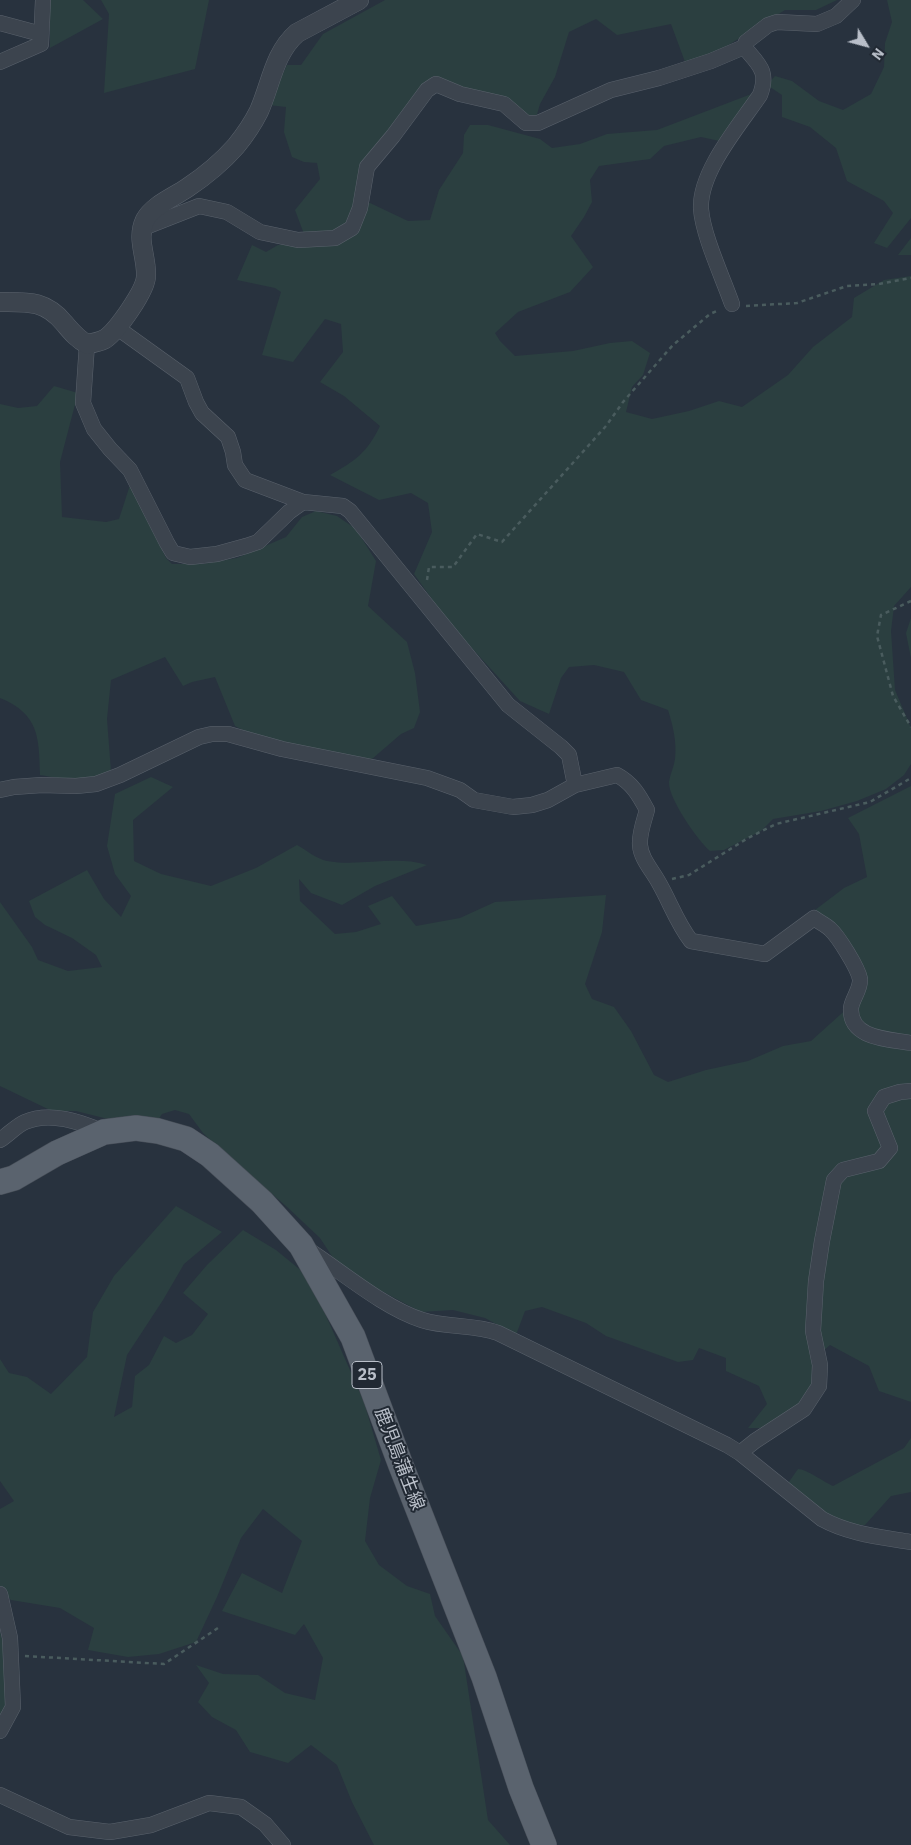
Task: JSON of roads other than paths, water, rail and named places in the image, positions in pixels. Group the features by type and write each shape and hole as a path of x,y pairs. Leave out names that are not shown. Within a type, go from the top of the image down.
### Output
{"main road":[{"name":"鹿児島蒲生線","path":"0,1182 14,1178 57,1154 104,1132 136,1128 158,1131 186,1139 210,1155 262,1202 301,1245 353,1336 400,1463 484,1677 521,1788 544,1845"}],"street":[{"path":"0,62 41,44 43,0"},
{"path":"0,302 35,303 45,307 57,314 76,336 87,344 97,343 106,338 141,294 145,283 146,272 141,246 142,228 146,219 154,209 189,187 214,168 238,144 259,110 280,55 291,38 359,0"},
{"path":"142,228 199,206 227,212 260,232 298,240 335,238 352,228 360,208 367,167 428,90 436,84 460,94 504,104 526,123 538,122 611,90 659,78 702,64 744,47 746,42 768,25 777,22 818,24 836,16 853,0"},
{"path":"0,23 41,34"},
{"path":"732,304 704,227 701,210 706,176 760,96 764,84 764,74 744,47"},
{"path":"116,327 187,378 202,412 228,437 235,464 246,480 303,502 343,506 350,511 508,705 569,755 575,785"},
{"path":"87,344 83,403 94,429 130,470 166,543 174,552 190,557 217,554 258,542 282,518 303,502"},
{"path":"0,790 42,785 76,786 96,784 120,775 198,737 212,734 228,734 282,749 427,778 460,790 474,800 513,807 532,805 548,800 575,785 617,775 626,779 636,790 646,810 639,842 641,850 682,930 691,941 765,954 814,918 830,928 842,944 860,979 856,996 851,1006 853,1019 860,1030 869,1035 911,1043"},
{"path":"740,1453 804,1409 819,1386 820,1365 813,1331 816,1281 834,1180 844,1170 879,1161 890,1148 875,1111 884,1097 911,1091"},
{"path":"0,1140 24,1122 42,1118 57,1118 83,1123 104,1132"},
{"path":"301,1245 372,1293 406,1313 424,1320 479,1327 498,1333 685,1424 740,1453 814,1513 833,1525 853,1532 911,1542"},
{"path":"0,1594 10,1638 13,1707 0,1730"},
{"path":"0,1796 69,1827 110,1832 151,1825 210,1803 241,1807 265,1824 283,1845"}]}
